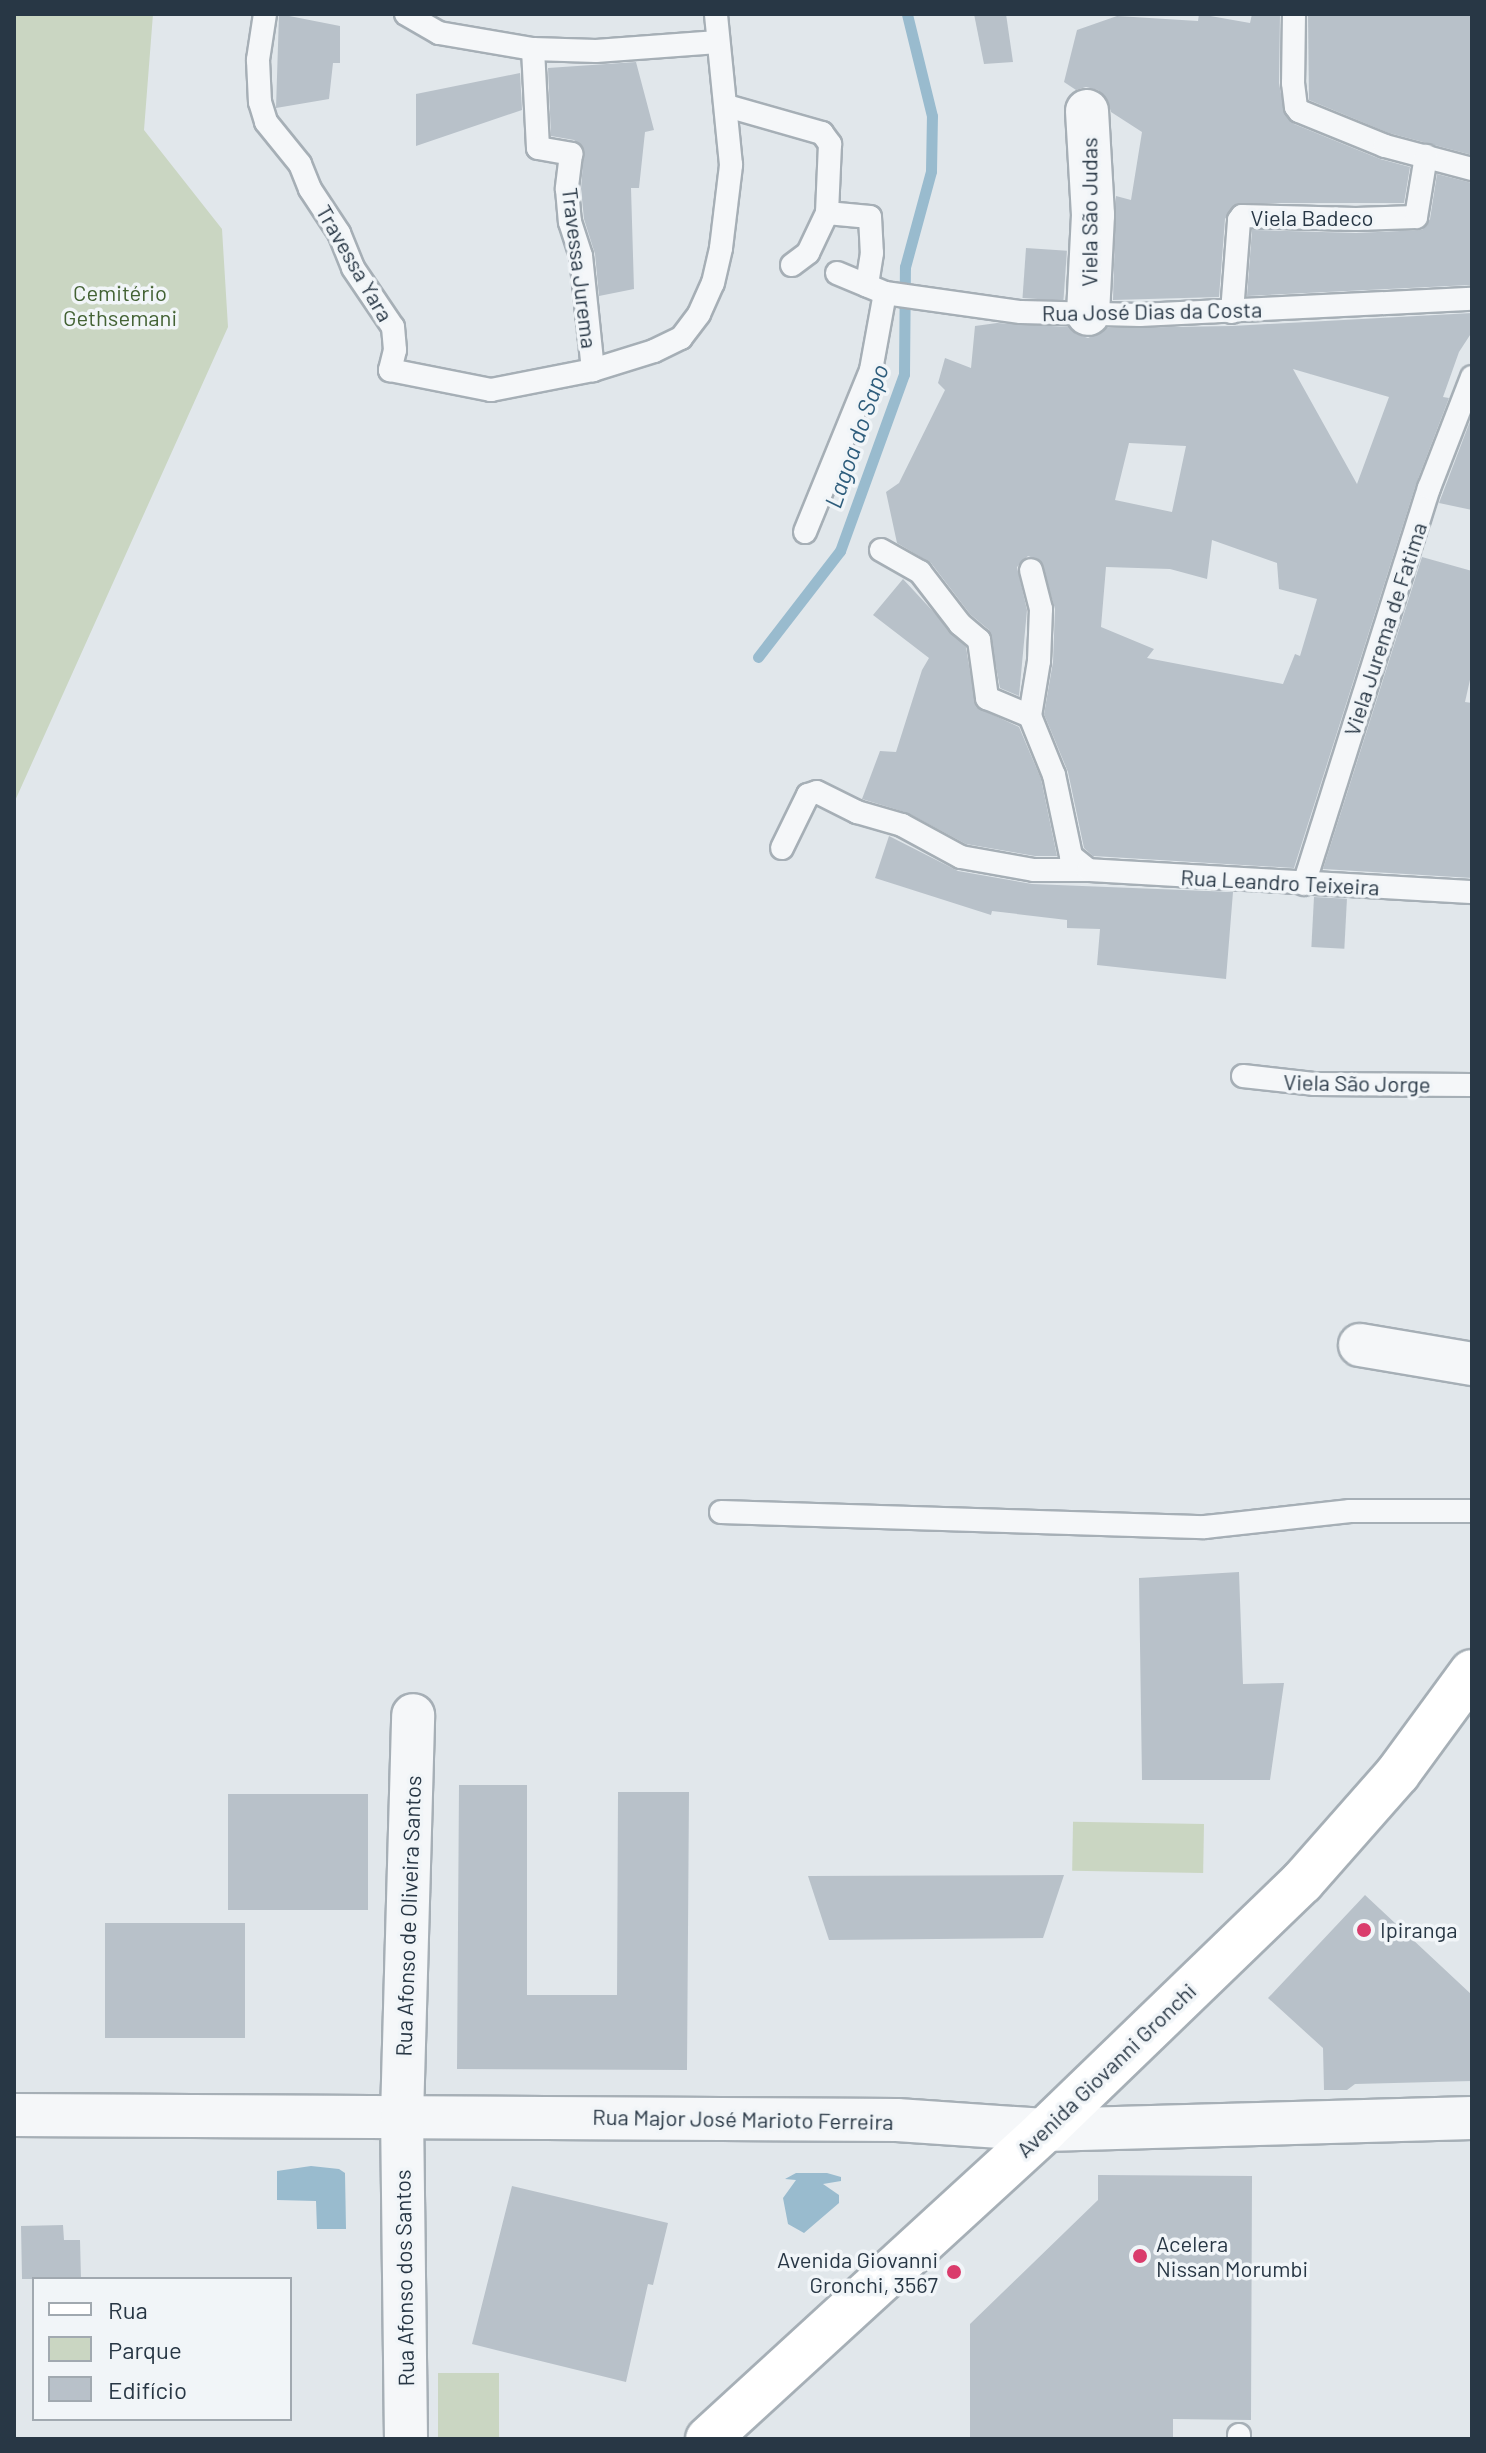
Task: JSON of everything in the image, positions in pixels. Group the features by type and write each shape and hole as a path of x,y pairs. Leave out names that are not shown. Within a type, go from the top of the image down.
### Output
{"main road":[{"name":"Avenida Giovanni Gronchi","path":"708,2439 1045,2130 1302,1882 1398,1773 1472,1672"}],"street":[{"name":"Viela São Judas","path":"1087,111 1093,201 1088,314"},
{"path":"1360,1345 1472,1364"},
{"name":"Rua Afonso de Oliveira Santos","path":"402,2116 413,1715"},
{"name":"Rua Major José Marioto Ferreira","path":"14,2115 897,2120 1045,2130 1472,2118"},
{"name":"Rua Afonso dos Santos","path":"402,2116 406,2439"}],"lane":[{"name":"Travessa Yara","path":"265,14 258,60 260,102 266,122 300,164 310,189 339,233 353,268 386,314 396,338 390,370 491,390 593,370 654,351 681,338 704,303 721,248 731,165 727,106"},
{"path":"406,14 439,33 533,49 596,51 718,42"},
{"path":"716,14 727,106 822,133 830,144 827,213 808,253 792,265"},
{"path":"1294,14 1296,107 1385,146 1472,169"},
{"name":"Travessa Jurema","path":"533,49 538,148 571,154 567,189 570,222 581,256 593,370"},
{"name":"Viela Badeco","path":"1232,312 1239,220 1242,216 1416,217 1426,156"},
{"path":"805,532 871,370 876,290 870,217 827,213"},
{"name":"Rua José Dias da Costa","path":"837,273 876,290 993,310 1088,314 1232,312 1472,299"},
{"name":"Viela Jurema de Fatima","path":"1304,884 1429,488 1472,377"},
{"path":"881,550 920,572 960,624 979,640 987,698 1030,716"},
{"path":"1031,570 1041,609 1039,661 1030,716 1054,775 1074,860 1088,870"},
{"name":"Rua Leandro Teixeira","path":"782,848 808,795 817,792 846,807 902,825 961,857 1034,870 1088,870 1472,892"},
{"name":"Viela São Jorge","path":"1243,1076 1314,1084 1472,1085"},
{"path":"721,1512 1205,1527 1350,1511 1472,1511"}],"green space":[{"name":"Cemitério Gethsemani","path":"14,14 153,14 144,130 222,229 228,327 14,803"},
{"path":"1073,1822 1204,1824 1203,1873 1072,1871"},
{"path":"438,2373 499,2373 499,2439 438,2439"}],"water":[{"path":"311,2166 339,2169 345,2173 346,2229 317,2229 316,2201 277,2200 277,2171"},
{"path":"796,2173 827,2173 841,2177 841,2181 823,2184 839,2195 839,2203 804,2233 788,2224 783,2198 796,2180 785,2179"}],"building":[{"path":"279,14 340,26 340,63 333,63 329,99 276,108"},
{"path":"974,14 1006,14 1013,62 984,64"},
{"path":"1199,14 1250,23 1252,14 1280,14 1279,83 1285,115 1294,124 1380,159 1410,167 1404,203 1237,203 1225,219 1219,297 1113,300 1116,196 1131,200 1142,132 1111,112 1107,99 1098,90 1086,87 1076,90 1064,82 1077,30 1117,16 1198,21"},
{"path":"1308,14 1472,14 1472,155 1389,133 1309,100"},
{"path":"636,62 654,130 645,132 639,188 631,188 634,289 599,296 595,254 584,219 581,189 584,149 574,140 551,136 548,68"},
{"path":"520,73 522,110 416,146 416,94"},
{"path":"1437,174 1472,183 1470,285 1247,296 1252,230 1356,233 1422,230 1430,219"},
{"path":"1026,248 1067,251 1063,301 1023,298"},
{"path":"1472,313 1472,332 1459,352 1443,397 1449,398 1416,484 1294,868 1093,856 1084,848 1068,772 1044,714 1053,662 1055,609 1041,561 1028,556 1017,567 1027,610 1019,696 1000,688 989,630 970,614 931,563 897,543 886,492 899,483 945,390 938,383 945,358 971,368 975,326 997,323 1069,327 1076,334 1088,338 1107,328 1232,326","holes":["1293,369 1389,397 1357,484","1129,443 1186,446 1172,512 1115,500","1212,540 1277,563 1279,589 1317,599 1300,656 1295,654 1283,684 1147,658 1154,649 1101,627 1106,567 1170,569 1207,579"]},
{"path":"1472,416 1472,510 1439,503"},
{"path":"1422,557 1472,571 1472,671 1465,702 1472,703 1472,878 1323,869"},
{"path":"903,579 966,647 976,707 1019,727 1041,779 1057,856 1035,856 966,844 908,813 862,799 880,751 896,752 922,670 929,658 873,615"},
{"path":"889,836 958,871 1032,884 1233,892 1226,979 1097,965 1100,929 1067,928 1067,920 992,911 991,915 875,878"},
{"path":"1314,897 1347,899 1344,949 1311,947"},
{"path":"1239,1572 1243,1684 1284,1683 1270,1780 1142,1780 1139,1578"},
{"path":"459,1785 527,1785 527,1995 617,1995 618,1792 689,1792 687,2070 457,2069"},
{"path":"228,1794 368,1794 368,1910 228,1910"},
{"path":"1064,1875 1043,1938 829,1940 808,1876"},
{"path":"1365,1895 1472,1995 1472,2081 1355,2084 1347,2090 1324,2090 1323,2048 1268,1998"},
{"path":"105,1923 245,1923 245,2038 105,2038"},
{"path":"1098,2175 1252,2176 1251,2420 1173,2419 1173,2439 970,2439 970,2324 1098,2200"},
{"path":"512,2186 668,2223 653,2285 648,2284 626,2382 472,2344"},
{"path":"63,2225 64,2240 80,2240 81,2277 22,2279 21,2226"}],"waterway":[{"name":"Lagoa do Sapo","path":"758,657 840,551 904,374 905,267 931,171 932,116 907,14"}],"place":[{"name":"Ipiranga","path":"1364,1930"},
{"name":"Acelera Nissan Morumbi","path":"1140,2256"},
{"name":"Avenida Giovanni Gronchi, 3567","path":"954,2272"}]}
